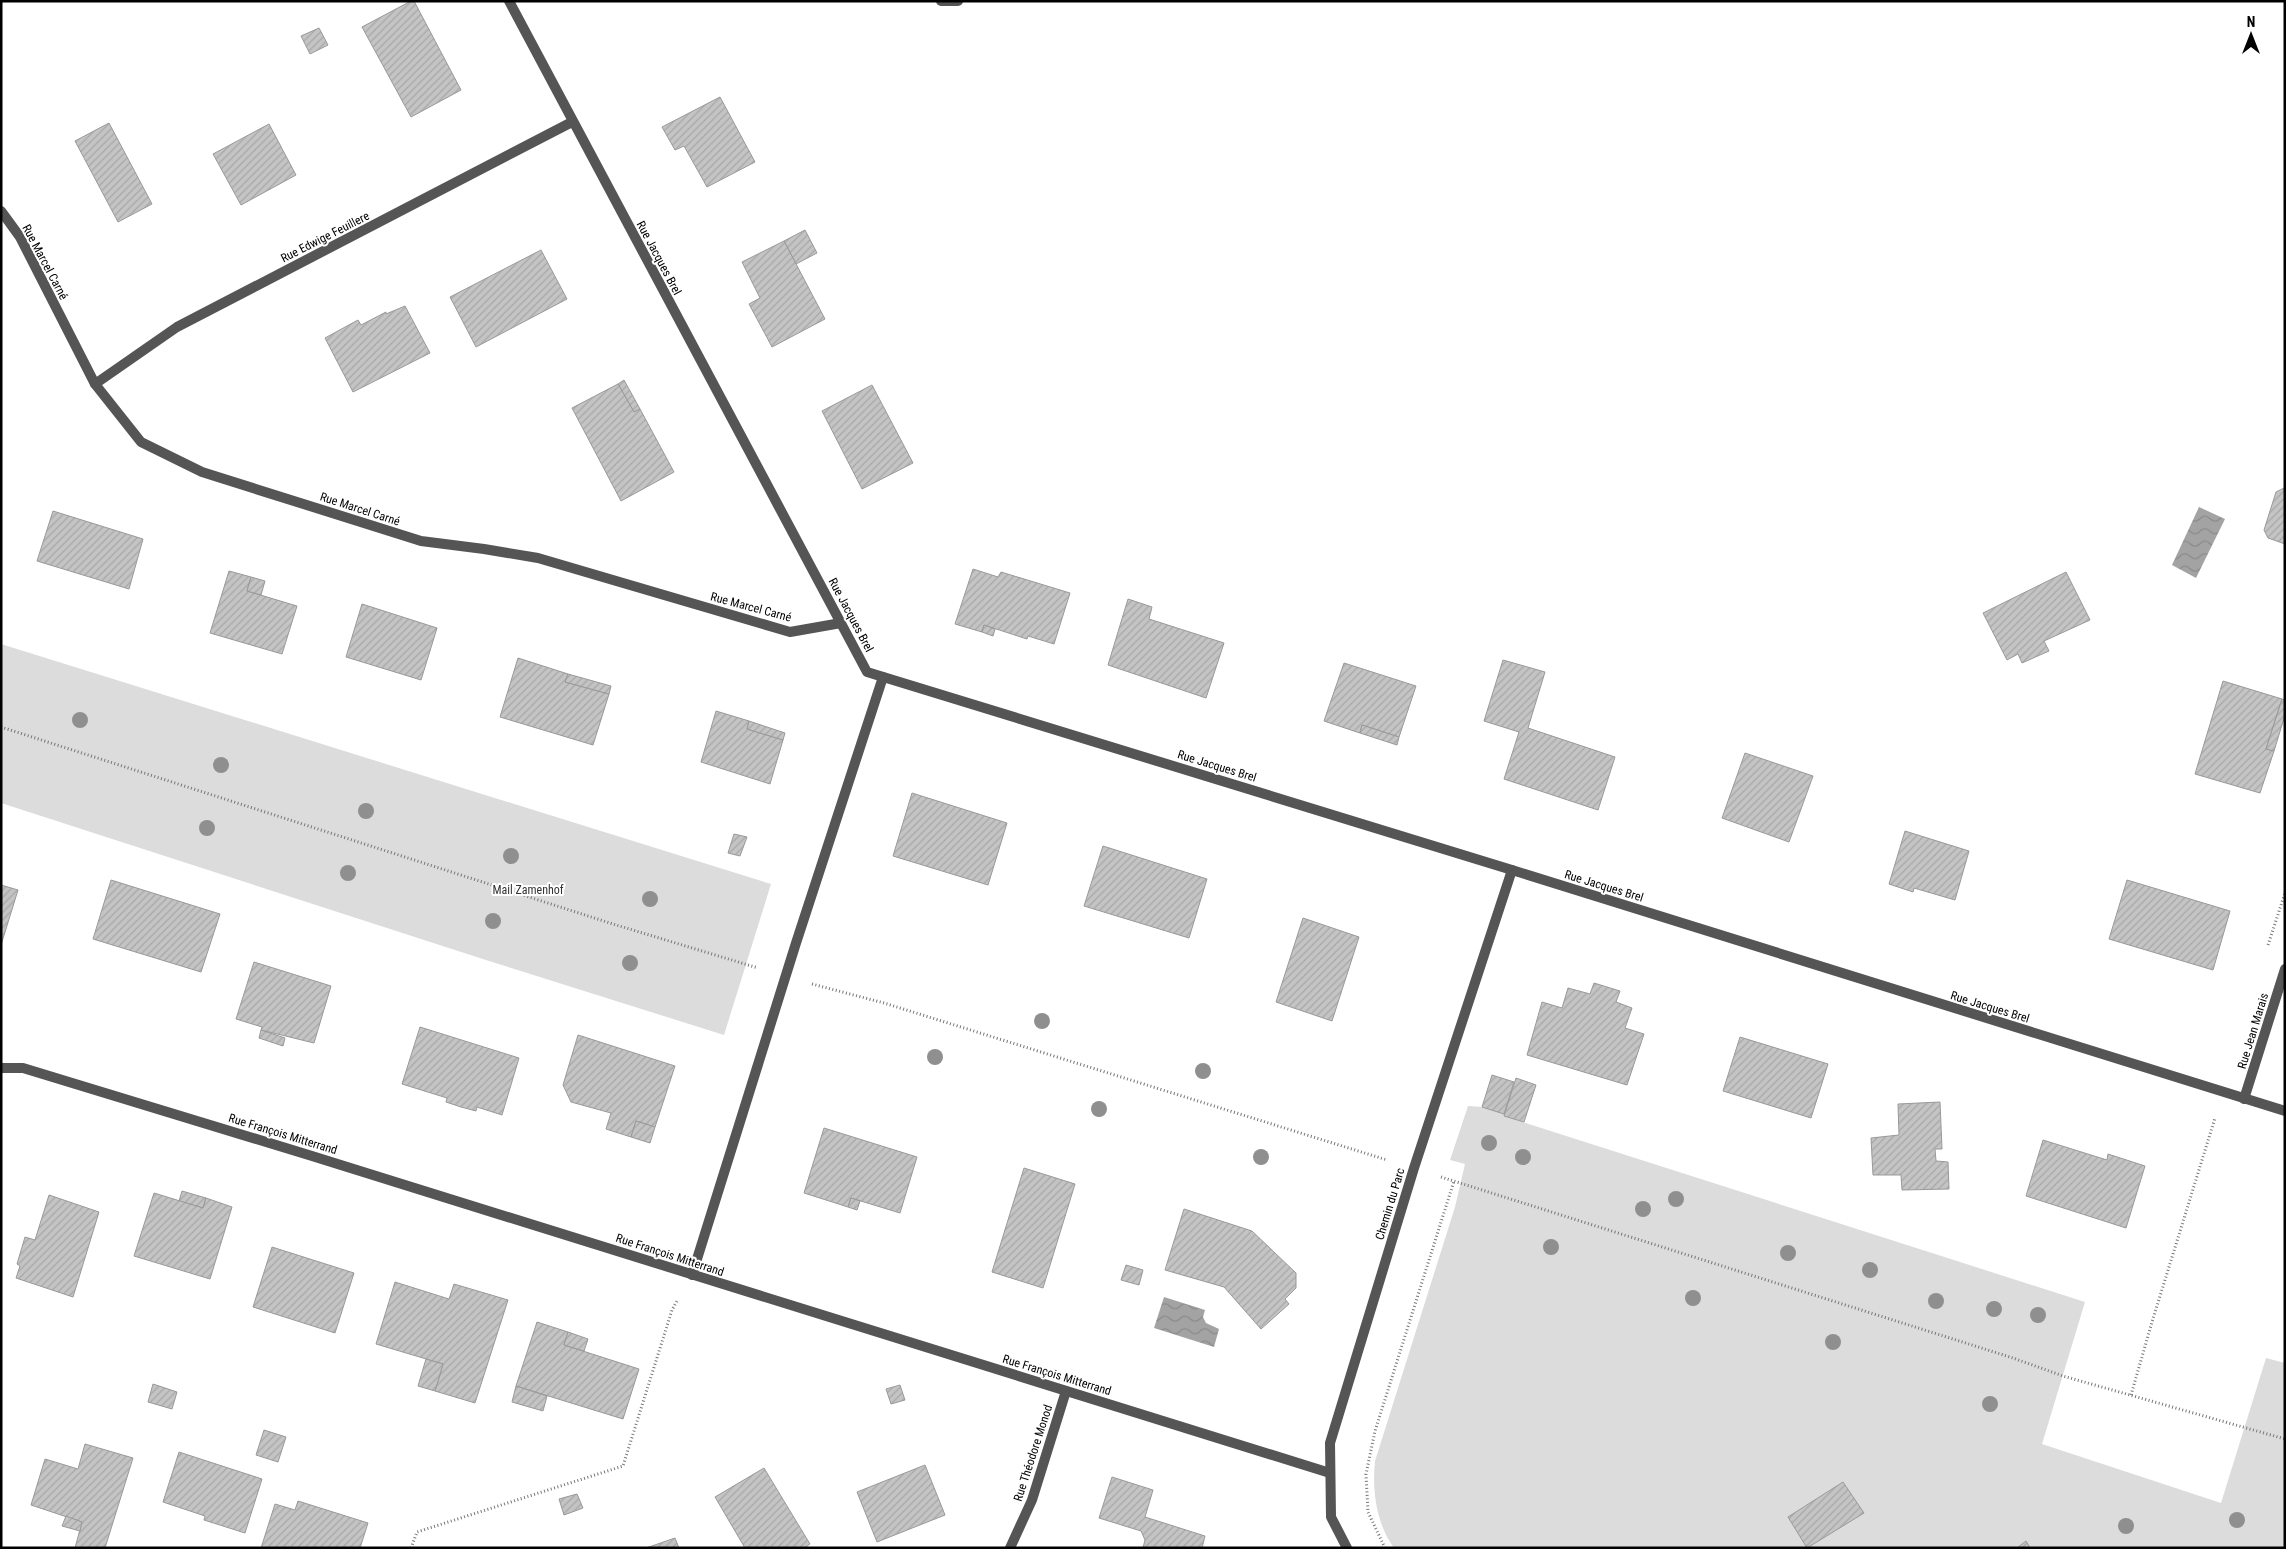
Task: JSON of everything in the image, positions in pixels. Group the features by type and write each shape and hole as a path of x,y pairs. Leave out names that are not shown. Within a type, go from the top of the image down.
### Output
{"street":[{"name":"Rue Jacques Brel","path":"509,1 867,672 1512,870 2285,1111"},
{"path":"941,1 958,1"},
{"name":"Rue Edwige Feuillere","path":"95,384 177,327 572,122"},
{"name":"Rue Marcel Carné","path":"1,211 20,238 95,384 141,442 212,475 421,541 538,558 790,632 841,623"},
{"path":"692,1275 883,677"},
{"name":"Chemin du Parc","path":"1347,1548 1331,1517 1330,1443 1414,1168 1512,870"},
{"name":"Rue Jean Marais","path":"2244,1099 2285,969"},
{"name":"Rue François Mitterrand","path":"1,1068 23,1068 312,1156 1330,1473"},
{"name":"Rue Théodore Monod","path":"1010,1548 1032,1500 1066,1392"}],"path":[{"path":"1,727 614,924 786,977 884,1003 1414,1168 1976,1346 2063,1376 2285,1439"},
{"path":"2267,949 2285,893"},
{"path":"2132,1395 2152,1322 2223,1093"},
{"path":"1385,1548 1368,1512 1366,1474 1375,1431 1454,1181"},
{"path":"411,1548 416,1532 623,1466 672,1310 692,1275"}],"green space":[{"name":"Mail Zamenhof","path":"1,644 771,884 724,1035 1,803"},
{"path":"1468,1106 1482,1107 1504,1114 1504,1116 2085,1302 2042,1444 2221,1503 2266,1358 2285,1363 2285,1548 1394,1548 1379,1517 1374,1484 1375,1461 1455,1207 1465,1164 1450,1160"}],"water":[{"path":"2199,507 2225,519 2196,578 2172,565"},
{"path":"1164,1297 1205,1310 1203,1317 1206,1323 1219,1329 1214,1347 1154,1328"}],"building":[{"path":"414,1 461,90 411,117 362,27"},
{"path":"319,28 328,45 310,54 301,36"},
{"path":"720,97 755,162 707,187 684,146 675,150 662,127"},
{"path":"109,123 152,204 118,222 75,141"},
{"path":"269,124 296,175 241,205 213,154"},
{"path":"805,230 817,253 796,264 784,241"},
{"path":"784,241 825,319 772,347 749,304 760,298 742,262"},
{"path":"541,250 567,299 476,347 450,297"},
{"path":"405,306 430,353 353,392 325,338 358,320 361,325 386,312 386,314"},
{"path":"624,380 640,409 634,412 618,384"},
{"path":"618,384 634,412 640,409 674,472 621,501 572,408"},
{"path":"872,385 913,463 862,489 822,411"},
{"path":"2284,488 2285,544 2268,538 2264,530 2276,492"},
{"path":"53,511 143,539 129,589 37,561"},
{"path":"973,569 998,577 1001,572 1070,593 1054,644 1028,636 1027,639 984,625 982,632 955,624"},
{"path":"229,571 251,577 247,591 297,606 282,654 210,633"},
{"path":"2066,572 2090,620 2044,641 2049,651 2022,663 2018,654 2007,660 1983,613"},
{"path":"251,577 265,581 261,595 247,591"},
{"path":"1128,599 1152,607 1149,619 1224,643 1206,698 1108,665"},
{"path":"362,604 437,628 421,680 346,657"},
{"path":"984,625 995,629 993,636 982,632"},
{"path":"518,658 568,674 565,682 609,694 593,745 500,717"},
{"path":"1503,660 1545,672 1528,728 1615,757 1598,810 1504,779 1519,732 1484,721"},
{"path":"1344,663 1416,686 1399,737 1362,725 1360,733 1324,721"},
{"path":"568,674 611,686 609,694 565,682"},
{"path":"2223,681 2282,699 2266,749 2274,751 2260,793 2195,774"},
{"path":"2282,699 2285,700 2285,715 2274,751 2266,749"},
{"path":"716,711 749,721 747,729 783,740 770,784 701,762"},
{"path":"749,721 785,733 783,740 747,729"},
{"path":"1362,725 1399,737 1397,745 1360,733"},
{"path":"1745,753 1813,776 1789,842 1722,818"},
{"path":"912,793 1007,823 988,885 893,856"},
{"path":"1905,831 1969,851 1955,900 1914,888 1913,892 1889,884"},
{"path":"734,834 747,837 740,856 728,853"},
{"path":"1103,846 1207,879 1189,938 1084,906"},
{"path":"111,880 220,914 201,972 93,939"},
{"path":"2127,880 2230,911 2213,970 2109,939"},
{"path":"1,885 18,890 1,945"},
{"path":"1303,918 1359,937 1332,1021 1276,1002"},
{"path":"254,962 331,986 314,1043 261,1030 262,1027 236,1019"},
{"path":"1594,983 1620,991 1616,1002 1632,1008 1625,1028 1644,1034 1627,1085 1527,1055 1542,1002 1562,1008 1568,988 1590,994"},
{"path":"420,1027 519,1058 502,1115 477,1107 476,1111 461,1107 446,1102 447,1098 402,1084"},
{"path":"261,1030 285,1038 283,1046 259,1038"},
{"path":"578,1035 675,1066 655,1127 636,1121 631,1137 606,1129 611,1113 571,1102 563,1085"},
{"path":"1740,1037 1828,1064 1811,1118 1723,1091"},
{"path":"1492,1075 1514,1082 1504,1114 1482,1107"},
{"path":"1516,1078 1536,1085 1524,1122 1504,1116"},
{"path":"1940,1102 1942,1149 1935,1149 1936,1161 1948,1162 1949,1189 1902,1190 1901,1175 1873,1175 1871,1138 1899,1135 1898,1104"},
{"path":"636,1121 655,1127 650,1143 631,1137"},
{"path":"824,1128 917,1157 900,1213 851,1198 848,1207 804,1193"},
{"path":"2043,1140 2107,1160 2108,1154 2145,1166 2126,1228 2026,1196"},
{"path":"1024,1168 1075,1184 1043,1288 992,1272"},
{"path":"182,1191 206,1198 203,1208 179,1201"},
{"path":"154,1193 203,1208 206,1198 232,1207 210,1279 134,1256"},
{"path":"49,1195 99,1212 73,1297 16,1278 20,1266 17,1264 25,1237 35,1240"},
{"path":"851,1198 860,1201 857,1210 848,1207"},
{"path":"1184,1209 1252,1231 1296,1273 1296,1288 1285,1299 1289,1304 1261,1329 1224,1287 1165,1270"},
{"path":"272,1247 354,1273 335,1333 253,1307"},
{"path":"1126,1265 1143,1270 1139,1285 1121,1280"},
{"path":"395,1282 449,1299 454,1284 508,1300 475,1403 435,1391 443,1364 376,1344"},
{"path":"537,1322 568,1332 564,1345 639,1369 623,1419 516,1386"},
{"path":"568,1332 588,1339 584,1351 564,1345"},
{"path":"426,1359 443,1364 435,1391 418,1386"},
{"path":"153,1384 177,1392 172,1409 148,1402"},
{"path":"900,1385 905,1400 891,1404 886,1389"},
{"path":"516,1386 547,1396 543,1411 512,1402"},
{"path":"264,1430 286,1437 278,1462 256,1455"},
{"path":"85,1444 133,1458 105,1548 75,1548 82,1522 31,1505 45,1459 78,1469"},
{"path":"179,1452 262,1479 245,1533 204,1520 205,1516 163,1502"},
{"path":"925,1465 945,1515 877,1542 857,1492"},
{"path":"764,1468 810,1544 804,1548 745,1548 715,1497"},
{"path":"1112,1477 1153,1490 1145,1517 1205,1536 1202,1548 1143,1548 1145,1540 1141,1531 1099,1518"},
{"path":"1843,1482 1864,1513 1807,1548 1788,1517"},
{"path":"577,1494 583,1508 564,1515 559,1499"},
{"path":"298,1501 368,1523 360,1548 261,1548 275,1504 295,1510"},
{"path":"66,1516 82,1522 80,1531 62,1526"},
{"path":"675,1538 679,1548 646,1548"},
{"path":"2026,1541 2030,1548 2017,1548"}]}
